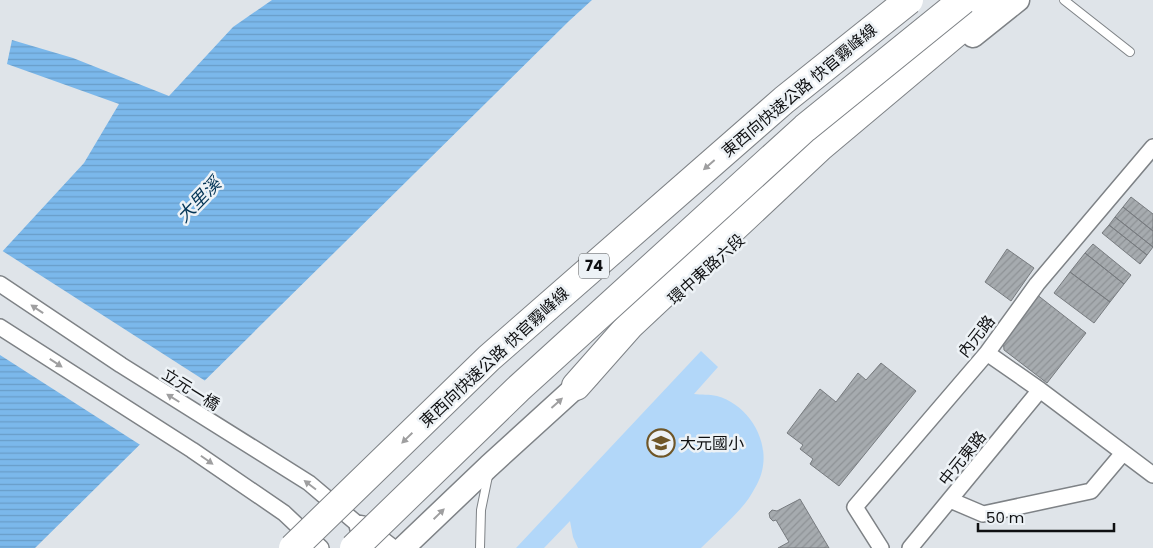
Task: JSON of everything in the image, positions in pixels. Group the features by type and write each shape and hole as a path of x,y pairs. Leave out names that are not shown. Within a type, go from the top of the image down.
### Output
{"highway":[{"name":"東西向快速公路 快官霧峰線","path":"293,548 490,358 784,100 908,0"},
{"name":"東西向快速公路 快官霧峰線","path":"357,538 805,128 963,0"},
{"path":"576,386 630,325 820,147 995,0"}],"street":[{"path":"340,548 357,538 798,123 946,0"},
{"name":"環中東路六段","path":"403,548 489,466 828,157 1018,0"},
{"name":"內元路","path":"881,548 855,507 987,353 1037,284 1151,154"},
{"name":"立元一橋","path":"0,284 121,365 310,483 357,538"},
{"path":"0,327 192,450 284,514 321,548"},
{"path":"987,353 1040,390 1153,475"},
{"name":"中元東路","path":"910,548 1040,390"},
{"path":"950,500 983,514 1091,491 1123,452"},
{"path":"357,538 388,548"}],"lane":[{"path":"1064,0 1130,52"},
{"path":"480,548 481,510 489,466"}],"shaded area":[{"path":"701,351 718,367 694,394 717,396 728,400 738,407 754,424 763,447 764,459 760,478 745,504 733,517 701,548 578,548 573,537 570,521 544,548 516,548"}],"water":[{"name":"大里溪","path":"272,0 592,0 35,548 0,548 0,254 84,163 119,104 7,64 12,40 73,58 169,96 233,27"}],"pier":[{"path":"0,250 207,382 142,446 0,355"}],"building":[{"path":"1131,197 1153,214 1153,231 1123,207"},
{"path":"1123,207 1153,231 1153,247 1115,217"},
{"path":"1115,217 1153,247 1147,255 1109,225"},
{"path":"1109,225 1147,255 1140,264 1102,233"},
{"path":"1093,244 1131,275 1124,284 1085,253"},
{"path":"1007,249 1034,268 1011,301 985,282"},
{"path":"1085,253 1124,284 1110,302 1070,272"},
{"path":"1070,272 1110,302 1094,323 1054,293"},
{"path":"1036,294 1086,333 1047,383 1004,350 1003,337"},
{"path":"881,363 916,391 839,486 810,464 813,459 800,449 803,445 787,433 820,389 836,402 858,373 866,380"},
{"path":"800,499 829,548 778,548 789,542 776,520 773,521 770,518 769,513"}],"place":[{"name":"大元國小","path":"661,443"}]}
